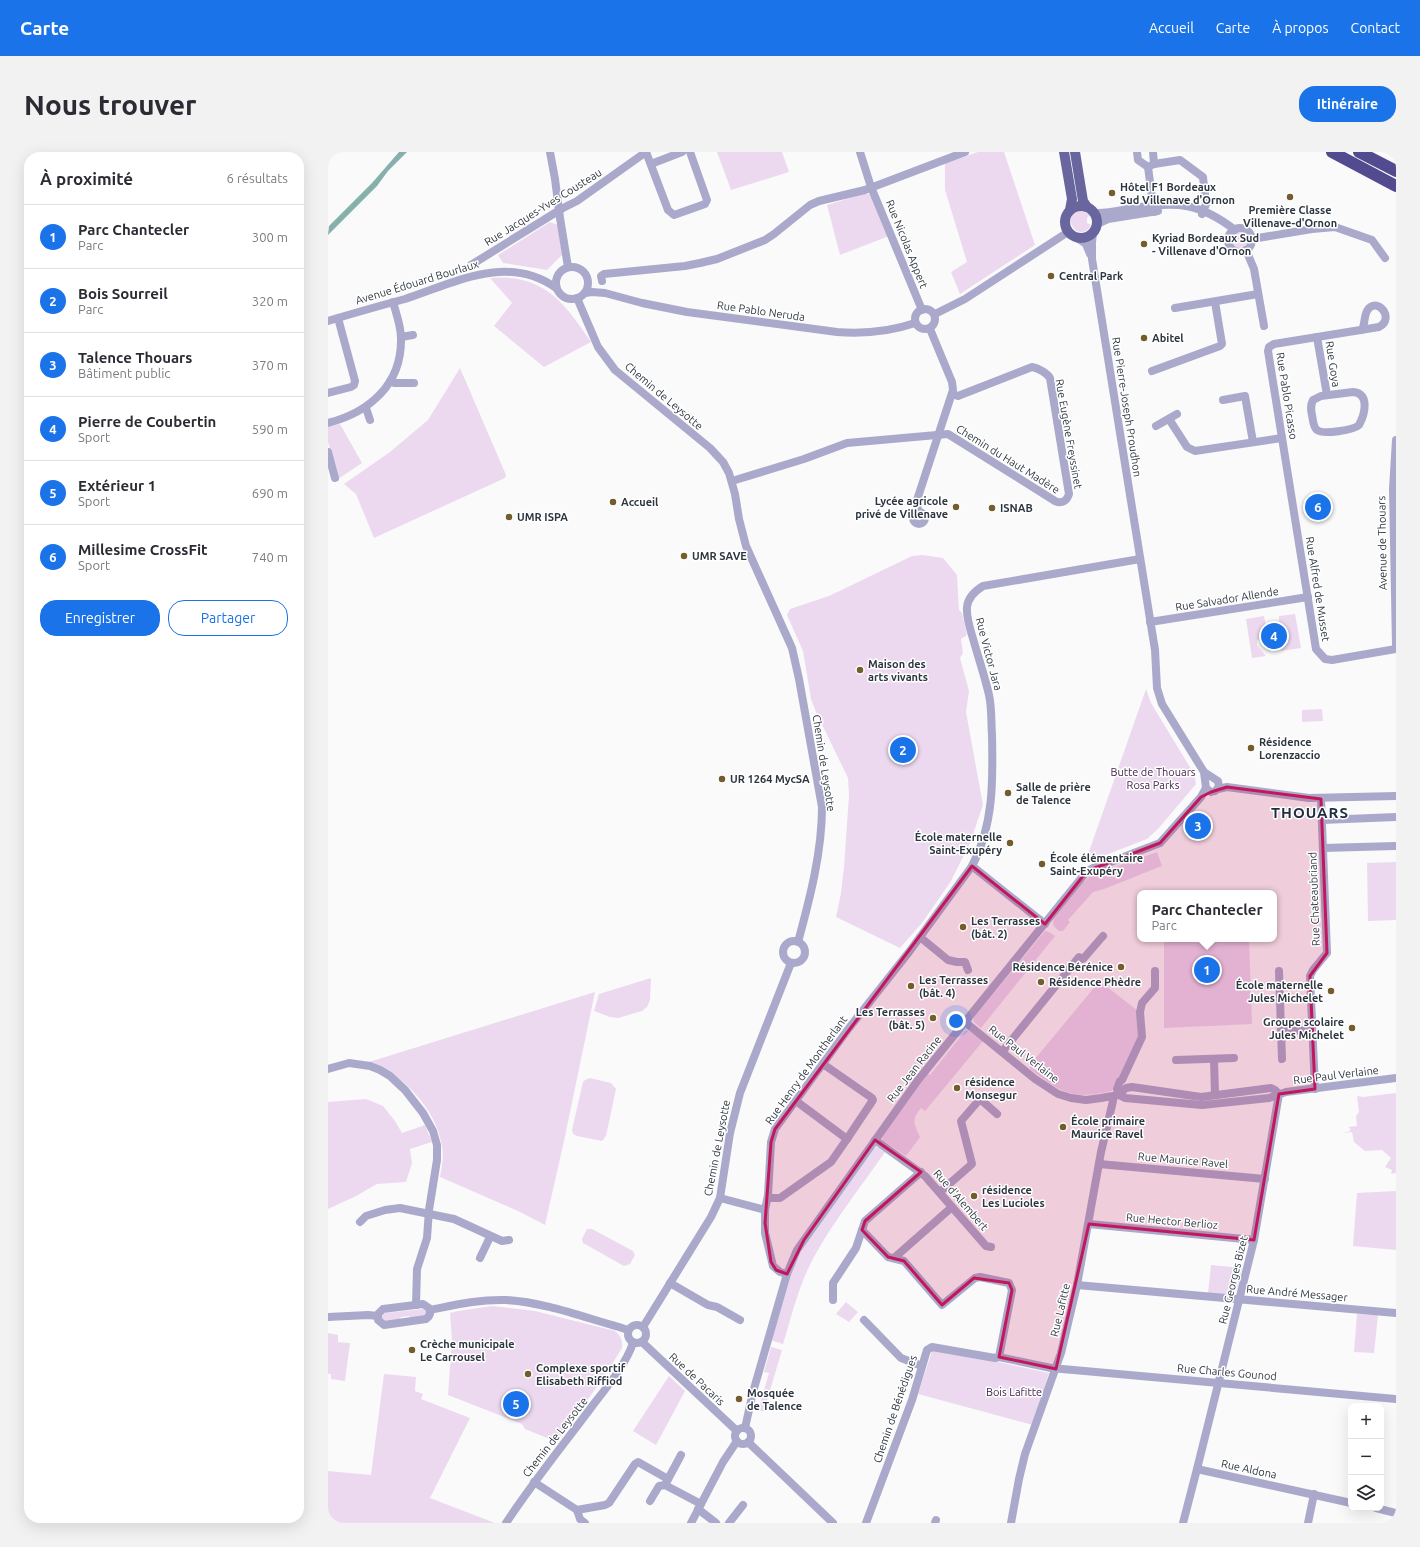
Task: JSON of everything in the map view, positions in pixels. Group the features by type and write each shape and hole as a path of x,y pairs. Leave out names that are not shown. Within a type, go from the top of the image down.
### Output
{"highway":[{"path":"1325,152 1365,169"},
{"path":"1332,152 1396,186"},
{"path":"1359,152 1396,172"}],"main road":[{"path":"1064,152 1072,199 1065,223 1068,232 1078,238 1086,237 1095,228 1091,210 1083,201 1075,152"},
{"path":"1070,210 1078,206 1091,210"}],"street":[{"path":"550,152 568,267"},
{"path":"646,152 668,210 674,215 705,204 707,200 690,152"},
{"name":"Rue Jacques-Yves Cousteau","path":"471,265 559,210 577,201 646,152"},
{"path":"651,164 682,152"},
{"name":"Rue Nicolas Appert","path":"860,152 871,187 922,310"},
{"path":"602,281 601,276 604,274 684,266 717,259 765,240 810,205 818,201 871,187 965,152"},
{"path":"1137,152 1138,160 1151,166 1180,160 1203,177 1206,199 1203,212"},
{"path":"1153,152 1151,166 1153,209"},
{"path":"1091,210 1107,213 1187,205 1219,218 1233,232"},
{"path":"1095,228 1108,219 1153,209"},
{"path":"1252,239 1335,226 1372,240 1384,258"},
{"name":"Rue Pierre-Joseph Proudhon","path":"1095,228 1092,243 1092,259 1157,666 1158,694 1162,704 1212,785"},
{"path":"1239,229 1246,230 1251,235 1252,239 1251,245 1246,250 1237,252 1230,247 1228,238 1233,232 1239,229"},
{"path":"935,314 965,300 1068,232"},
{"name":"Rue Pierre-Joseph Proudhon","path":"1078,238 1086,244 1092,259"},
{"path":"1246,250 1254,269 1264,326"},
{"path":"568,267 581,270 588,280 585,292 577,298 567,298 563,296 556,288 559,273 568,267"},
{"name":"Avenue Édouard Bourlaux","path":"328,321 484,273 503,271 536,277 549,276 559,273"},
{"name":"Avenue Édouard Bourlaux","path":"536,277 556,288"},
{"name":"Rue Pablo Neruda","path":"588,280 605,293"},
{"name":"Rue Pablo Neruda","path":"585,292 605,293 642,303 687,312 837,332 861,334 897,329 915,323"},
{"path":"1175,308 1258,294"},
{"name":"Chemin de Leysotte","path":"577,298 598,347 610,364 631,384 714,452 723,462 732,481 738,508 747,536 792,648 822,807 820,836 814,878 805,919 798,942"},
{"path":"328,422 354,414 366,408 376,399 390,381 399,359 401,338 398,318 393,302"},
{"path":"1152,371 1222,344 1215,302"},
{"path":"928,309 935,314 935,324 930,329 921,329 915,323 915,316 922,310 928,309"},
{"path":"328,393 351,387 354,385 355,381 338,318"},
{"path":"918,512 917,500 952,394 952,382 930,329"},
{"name":"Rue Pablo Picasso","path":"1288,472 1268,348 1274,344 1362,330"},
{"path":"401,338 413,335"},
{"name":"Rue Goya","path":"1317,337 1327,395"},
{"name":"Rue Eugène Freyssinet","path":"952,394 958,396 1032,367 1048,375 1050,378 1069,494 1064,502"},
{"path":"390,381 394,383 414,383"},
{"name":"Rue Goya","path":"1353,392 1360,394 1365,402 1359,424 1354,428 1325,433 1318,431 1314,424 1311,403 1317,398 1327,395 1353,392"},
{"path":"1223,400 1245,396 1253,442"},
{"path":"366,408 370,420"},
{"path":"1156,426 1177,414"},
{"path":"1169,419 1187,447 1195,451 1282,438"},
{"name":"Chemin du Haut Madère","path":"732,481 804,459 847,443 939,434 952,436 1055,501 1059,503 1064,502"},
{"name":"Avenue de Thouars","path":"1396,440 1393,482 1393,512 1396,646"},
{"path":"328,452 335,478"},
{"name":"Rue Alfred de Musset","path":"1288,472 1316,649 1325,659 1332,660 1396,649"},
{"name":"Rue Victor Jara","path":"991,798 992,757 989,696 968,621 967,607 972,594 983,586 1140,559"},
{"name":"Rue Salvador Allende","path":"1150,622 1308,597"},
{"path":"1212,785 1309,798 1396,796"},
{"name":"Rue Jean Racine","path":"787,1274 793,1259 804,1240 918,1080 1090,869 1160,843 1212,785"},
{"name":"Rue Henry de Montherlant","path":"787,1274 776,1270 771,1262 766,1233 765,1210 768,1198 772,1138 775,1129 972,866 987,828 991,798"},
{"name":"Rue Chateaubriand","path":"1315,1089 1310,976 1327,953 1321,798"},
{"path":"1322,820 1396,817"},
{"path":"1323,848 1396,846"},
{"path":"972,866 1045,924"},
{"path":"1002,1052 1079,957 1082,960 1103,936"},
{"path":"920,937 948,960 965,962 968,970"},
{"path":"791,941 798,942 805,949 805,955 798,962 791,963 785,959 783,952 784,948 791,941"},
{"name":"Chemin de Leysotte","path":"643,1327 714,1211 720,1198 732,1126 740,1093 791,963"},
{"name":"Rue Lafitte","path":"1011,1523 1018,1479 1023,1462 1061,1353 1077,1285 1099,1164 1113,1101 1120,1081 1122,1080 1142,1037 1140,1012 1142,1003 1155,988 1155,971"},
{"path":"1279,971 1282,1059"},
{"name":"Rue Paul Verlaine","path":"965,1022 1045,1087 1058,1094 1086,1100 1116,1096 1202,1105 1262,1099 1279,1094 1396,1078"},
{"path":"1281,1031 1312,1030"},
{"path":"1176,1060 1234,1058"},
{"path":"1214,1059 1215,1095"},
{"path":"328,1069 349,1063 358,1063 380,1070 390,1076 405,1090 423,1113 433,1131 438,1153 429,1213 427,1238 417,1269 416,1305"},
{"path":"768,1198 780,1198 831,1162 873,1100 823,1064"},
{"path":"1116,1096 1126,1088 1122,1080"},
{"name":"Rue Paul Verlaine","path":"1126,1088 1139,1088 1201,1097 1265,1088 1275,1090 1279,1094"},
{"name":"Rue Georges Bizet","path":"1197,1469 1254,1240 1279,1094"},
{"path":"940,1192 972,1164 962,1121 980,1099 998,1114"},
{"path":"796,1101 847,1139"},
{"name":"Rue d'Alembert","path":"874,1140 921,1172 986,1246 991,1247"},
{"name":"Rue Maurice Ravel","path":"1099,1164 1265,1179"},
{"path":"833,1300 833,1283 856,1248 865,1221 921,1172"},
{"path":"720,1198 765,1210"},
{"path":"894,1258 952,1207"},
{"path":"360,1222 366,1216 385,1210 400,1208 454,1219 490,1237 502,1241 509,1240"},
{"name":"Rue Hector Berlioz","path":"1089,1224 1254,1240"},
{"path":"862,1230 888,1257 904,1261 942,1305 975,1278 980,1277 1009,1283 1012,1290 999,1357"},
{"path":"480,1258 490,1237"},
{"path":"745,1428 751,1398 787,1274"},
{"path":"670,1283 708,1305 716,1307 740,1320"},
{"name":"Rue André Messager","path":"1077,1285 1396,1313"},
{"path":"430,1310 490,1300 524,1302 628,1330"},
{"path":"425,1305 430,1310 429,1316 424,1320 384,1324 379,1322 379,1312 383,1309 425,1305"},
{"path":"328,1317 378,1316"},
{"path":"864,1320 901,1358 922,1366"},
{"path":"635,1325 643,1327 646,1333 642,1342 633,1343 628,1339 628,1330 632,1326 635,1325"},
{"name":"Rue de Pacaris","path":"642,1342 737,1431"},
{"name":"Chemin de Leysotte","path":"506,1523 534,1482 612,1379 633,1343"},
{"name":"Chemin de Bénédigues","path":"866,1523 912,1400 927,1350 932,1346 994,1358 999,1357"},
{"name":"Rue Charles Gounod","path":"999,1357 1056,1369 1396,1399"},
{"path":"691,1523 723,1462 737,1441 735,1437 737,1431 741,1428 745,1428"},
{"path":"745,1428 750,1433 748,1442"},
{"path":"737,1441 744,1444 748,1442"},
{"path":"748,1442 834,1523"},
{"path":"650,1501 659,1486 666,1482 681,1455"},
{"path":"534,1482 577,1510 605,1505 609,1503 635,1464 638,1462 700,1507 716,1523"},
{"path":"1183,1523 1197,1469"},
{"name":"Rue Aldona","path":"1197,1469 1348,1501"},
{"path":"1308,1523 1314,1494"},
{"path":"729,1523 743,1505"},
{"path":"577,1510 578,1516 585,1523"},
{"path":"1384,1510 1396,1512"}],"highlighted area":[{"path":"1227,787 1321,799 1327,953 1310,976 1315,1089 1279,1094 1254,1240 1089,1224 1056,1369 999,1357 1012,1290 1009,1283 974,1278 942,1305 904,1261 888,1257 862,1230 865,1221 921,1172 875,1140 804,1240 787,1274 776,1270 771,1262 765,1223 771,1142 775,1129 972,866 1045,924 1087,871 1160,843 1201,797 1211,792"}],"green space":[{"path":"717,152 782,152 789,172 731,190"},
{"path":"978,152 1004,152 1035,245 960,294 951,272 967,262 945,190 945,163"},
{"path":"863,194 870,194 889,236 840,255 827,205"},
{"path":"1082,210 1090,215 1087,218 1087,223 1091,225 1086,231 1082,232 1075,230 1070,222 1073,213"},
{"path":"550,222 558,225 562,255 547,270 503,263 498,255"},
{"path":"1240,232 1247,237 1248,240 1243,247 1240,248 1233,243 1232,240 1237,233"},
{"path":"490,278 524,280 551,294 562,303 572,315 591,342 544,367 494,326 512,303"},
{"path":"460,368 506,475 505,478 374,538 356,494 344,484 390,452 428,420"},
{"path":"340,424 362,463 338,479 328,442 328,427"},
{"path":"922,555 943,558 957,575 959,610 962,613 967,635 961,639 963,653 960,658 969,691 966,712 983,805 970,843 951,881 922,923 900,948 836,917 844,867 849,795 848,778 811,699 803,651 787,615 790,609 829,596 912,556"},
{"path":"1295,614 1301,648 1281,651 1280,646 1283,646 1282,640 1278,638 1276,625 1279,622 1279,616"},
{"path":"1264,616 1268,638 1257,640 1257,645 1266,656 1252,658 1246,619"},
{"name":"Butte de Thouars Rosa Parks","path":"1146,689 1151,703 1194,774 1196,784 1158,829 1147,839 1085,863"},
{"path":"1322,709 1323,721 1302,722 1302,710"},
{"path":"1157,852 1162,866 1093,892 1068,920 1070,922 1063,931 1059,931 1053,925 1054,919 1082,882 1090,876"},
{"path":"1396,862 1396,920 1368,921 1367,863"},
{"path":"1045,931 1055,936 981,1028 973,1021 974,1017"},
{"path":"1164,942 1249,942 1252,1024 1164,1028"},
{"path":"651,978 650,1000 647,1007 642,1011 618,1018 610,1017 594,1011 599,994"},
{"path":"1102,983 1138,1011 1139,1036 1112,1091 1086,1095 1059,1089 1030,1069 1030,1065 1097,984"},
{"path":"595,992 545,1225 518,1211 440,1177 443,1150 439,1132 425,1106 405,1084 394,1075 369,1062"},
{"path":"965,1031 970,1031 983,1041 925,1111 921,1108 918,1112 914,1122 920,1137 906,1156 885,1142 884,1143 882,1138 883,1134 927,1073 930,1075"},
{"path":"590,1078 611,1083 616,1089 606,1136 602,1141 577,1136 573,1134 572,1130 583,1082"},
{"path":"1396,1093 1396,1173 1391,1174 1392,1170 1385,1167 1391,1158 1382,1150 1365,1151 1354,1142 1352,1132 1343,1133 1350,1131 1350,1128 1348,1127 1357,1126 1356,1116 1359,1112 1357,1096 1363,1097"},
{"path":"366,1099 383,1106 402,1133 425,1125 432,1142 410,1149 412,1163 406,1182 377,1184 328,1209 328,1102"},
{"path":"876,1147 881,1148 880,1149 885,1152 839,1217 814,1257 800,1289 783,1344 773,1341 772,1339 793,1267 801,1251"},
{"path":"1396,1191 1396,1250 1353,1246 1357,1193"},
{"path":"587,1229 592,1229 633,1251 635,1255 630,1264 624,1266 583,1243 582,1239"},
{"path":"1211,1265 1242,1268 1237,1289 1230,1295 1208,1293"},
{"path":"846,1302 858,1312 849,1322 836,1314"},
{"name":"Complexe sportif Elisabeth Riffiod","path":"492,1306 535,1311 615,1331 621,1339 622,1348 604,1377 557,1442 525,1429 522,1424 448,1395 452,1340 450,1313"},
{"path":"423,1309 427,1311 427,1315 410,1318 409,1316 401,1317 400,1320 383,1321 381,1317 385,1313"},
{"path":"1357,1314 1378,1315 1374,1353 1354,1352"},
{"path":"328,1333 338,1335 338,1342 350,1343 345,1381 331,1379 331,1374 328,1374"},
{"path":"771,1347 782,1350 764,1411 758,1411 769,1373 764,1372"},
{"name":"Bois Lafitte","path":"933,1348 1049,1373 1033,1425 918,1394"},
{"path":"384,1374 416,1377 415,1391 423,1394 421,1399 470,1418 430,1498 495,1523 328,1523 328,1471 371,1475"},
{"path":"669,1376 685,1391 656,1445 633,1431"}],"water":[{"path":"399,152 407,152 388,171 377,186 328,235 329,226 372,183"}],"place":[{"name":"Hôtel F1 Bordeaux Sud Villenave d'Ornon","path":"1112,193"},
{"name":"Première Classe Villenave-d'Ornon","path":"1290,197"},
{"name":"Kyriad Bordeaux Sud - Villenave d'Ornon","path":"1144,244"},
{"name":"Central Park","path":"1051,276"},
{"name":"Abitel","path":"1144,338"},
{"name":"Accueil","path":"613,502"},
{"name":"Lycée agricole privé de Villenave","path":"956,507"},
{"name":"Millesime CrossFit","path":"1318,507"},
{"name":"ISNAB","path":"992,508"},
{"name":"UMR ISPA","path":"509,517"},
{"name":"UMR SAVE","path":"684,556"},
{"name":"Pierre de Coubertin","path":"1274,636"},
{"name":"Maison des arts vivants","path":"860,670"},
{"name":"Résidence Lorenzaccio","path":"1251,748"},
{"name":"Bois Sourreil","path":"903,750"},
{"name":"UR 1264 MycSA","path":"722,779"},
{"name":"Salle de prière de Talence","path":"1008,793"},
{"name":"Talence Thouars","path":"1198,826"},
{"name":"École maternelle Saint-Exupéry","path":"1010,843"},
{"name":"École élémentaire Saint-Exupéry","path":"1042,864"},
{"name":"Les Terrasses (bât. 2)","path":"963,927"},
{"name":"Résidence Bérénice","path":"1121,967"},
{"name":"Parc Chantecler","path":"1207,970"},
{"name":"Résidence Phèdre","path":"1041,982"},
{"name":"Les Terrasses (bât. 4)","path":"911,986"},
{"name":"École maternelle Jules Michelet","path":"1331,991"},
{"name":"Les Terrasses (bât. 5)","path":"933,1018"},
{"name":"Groupe scolaire Jules Michelet","path":"1352,1028"},
{"name":"résidence Monsegur","path":"957,1088"},
{"name":"École primaire Maurice Ravel","path":"1063,1127"},
{"name":"résidence Les Lucioles","path":"974,1196"},
{"name":"Crèche municipale Le Carrousel","path":"412,1350"},
{"name":"Complexe sportif Elisabeth Riffiod","path":"528,1374"},
{"name":"Mosquée de Talence","path":"739,1399"},
{"name":"Extérieur 1","path":"516,1404"}],"district":[{"name":"THOUARS","path":"1310,812"}]}
